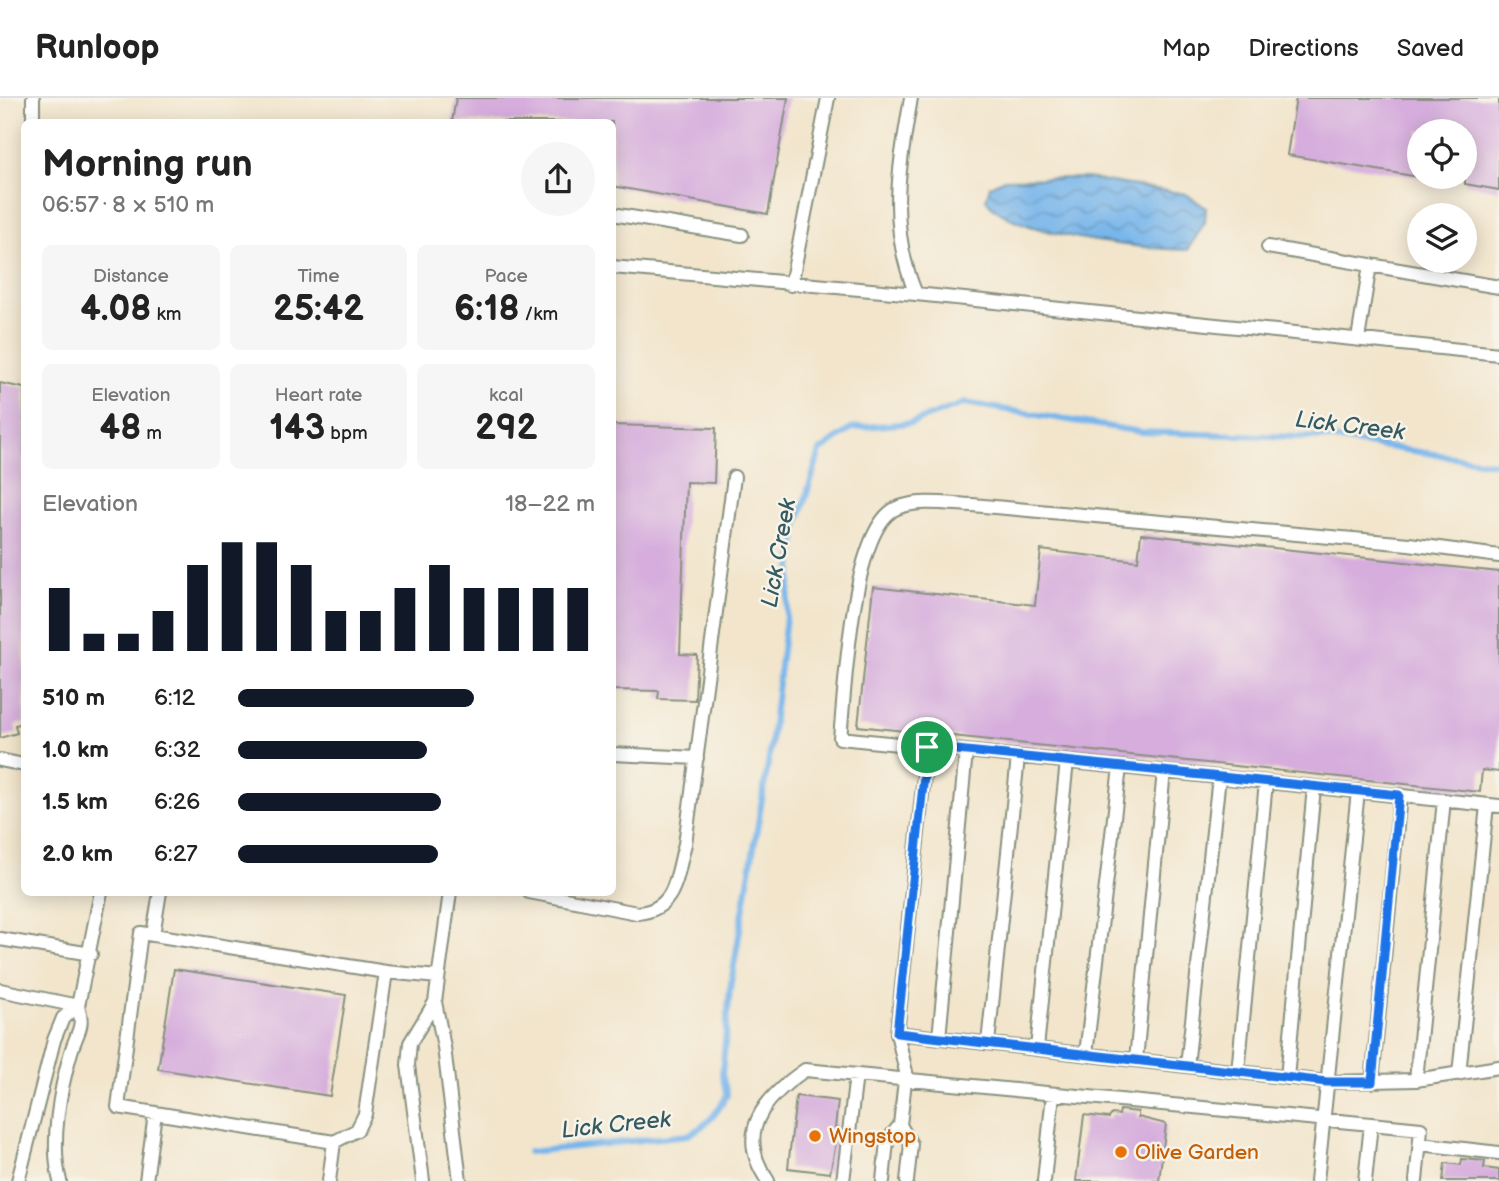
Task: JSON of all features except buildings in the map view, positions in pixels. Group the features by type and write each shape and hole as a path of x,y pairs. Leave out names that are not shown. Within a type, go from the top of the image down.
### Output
{"lane":[{"path":"33,98 33,119"},
{"path":"791,285 828,98"},
{"path":"911,98 896,189 897,224 905,267 916,294"},
{"path":"616,215 742,235"},
{"path":"1268,247 1499,287"},
{"path":"1358,339 1370,265"},
{"path":"616,267 916,294 1499,354"},
{"path":"550,896 637,913 656,912 670,897 685,844 734,477"},
{"path":"1459,1074 1493,805 840,738 861,569 871,537 883,518 896,508 930,503 972,505 1409,544 1499,555"},
{"path":"883,1181 887,1142 900,1125 905,1081 897,1033 927,747"},
{"path":"939,1038 967,751"},
{"path":"616,754 697,758"},
{"path":"988,1043 1018,757"},
{"path":"0,760 21,764"},
{"path":"1037,1048 1067,761"},
{"path":"1086,1054 1120,767"},
{"path":"1136,1060 1164,771"},
{"path":"1186,1066 1219,777"},
{"path":"1238,1072 1266,782"},
{"path":"1287,1078 1314,786"},
{"path":"1317,1181 1358,791"},
{"path":"1372,1082 1399,795"},
{"path":"1416,1080 1444,800"},
{"path":"60,1181 54,1149 71,1052 83,1022 78,1006 91,954 100,896"},
{"path":"153,935 159,896"},
{"path":"449,896 435,1002 444,1046 460,1181"},
{"path":"386,972 365,1114 357,1130 334,1142 118,1107 141,933 386,972 438,977"},
{"path":"0,939 91,954"},
{"path":"0,990 62,1000 78,1006"},
{"path":"424,1181 408,1065 410,1043 435,1002"},
{"path":"18,1181 54,1041 63,1018 78,1006"},
{"path":"897,1033 1327,1082 1416,1080 1499,1067"},
{"path":"768,1181 752,1148 753,1133 767,1103 787,1082 805,1070 1421,1129 1416,1181"},
{"path":"843,1181 856,1075"},
{"path":"1044,1181 1053,1094"},
{"path":"146,1181 155,1113"},
{"path":"1365,1181 1371,1124"},
{"path":"900,1125 911,1144 907,1181"},
{"path":"329,1181 334,1142"},
{"path":"1419,1144 1499,1153"}],"water":[{"path":"1086,178 1186,194 1206,208 1205,222 1188,250 1142,247 1048,231 999,212 986,199 990,186 1004,179"}],"waterway":[{"name":"Lick Creek","path":"529,1152 688,1135 711,1118 727,1095 722,1074 730,989 769,758 797,526 820,451 852,428 911,423 965,403 1141,432 1327,438 1499,464"}],"place":[{"name":"Wingstop","path":"815,1136"},
{"name":"Olive Garden","path":"1121,1152"}],"route":[{"path":"927,747 1399,795 1372,1082 1327,1082 897,1033 927,747"}]}
